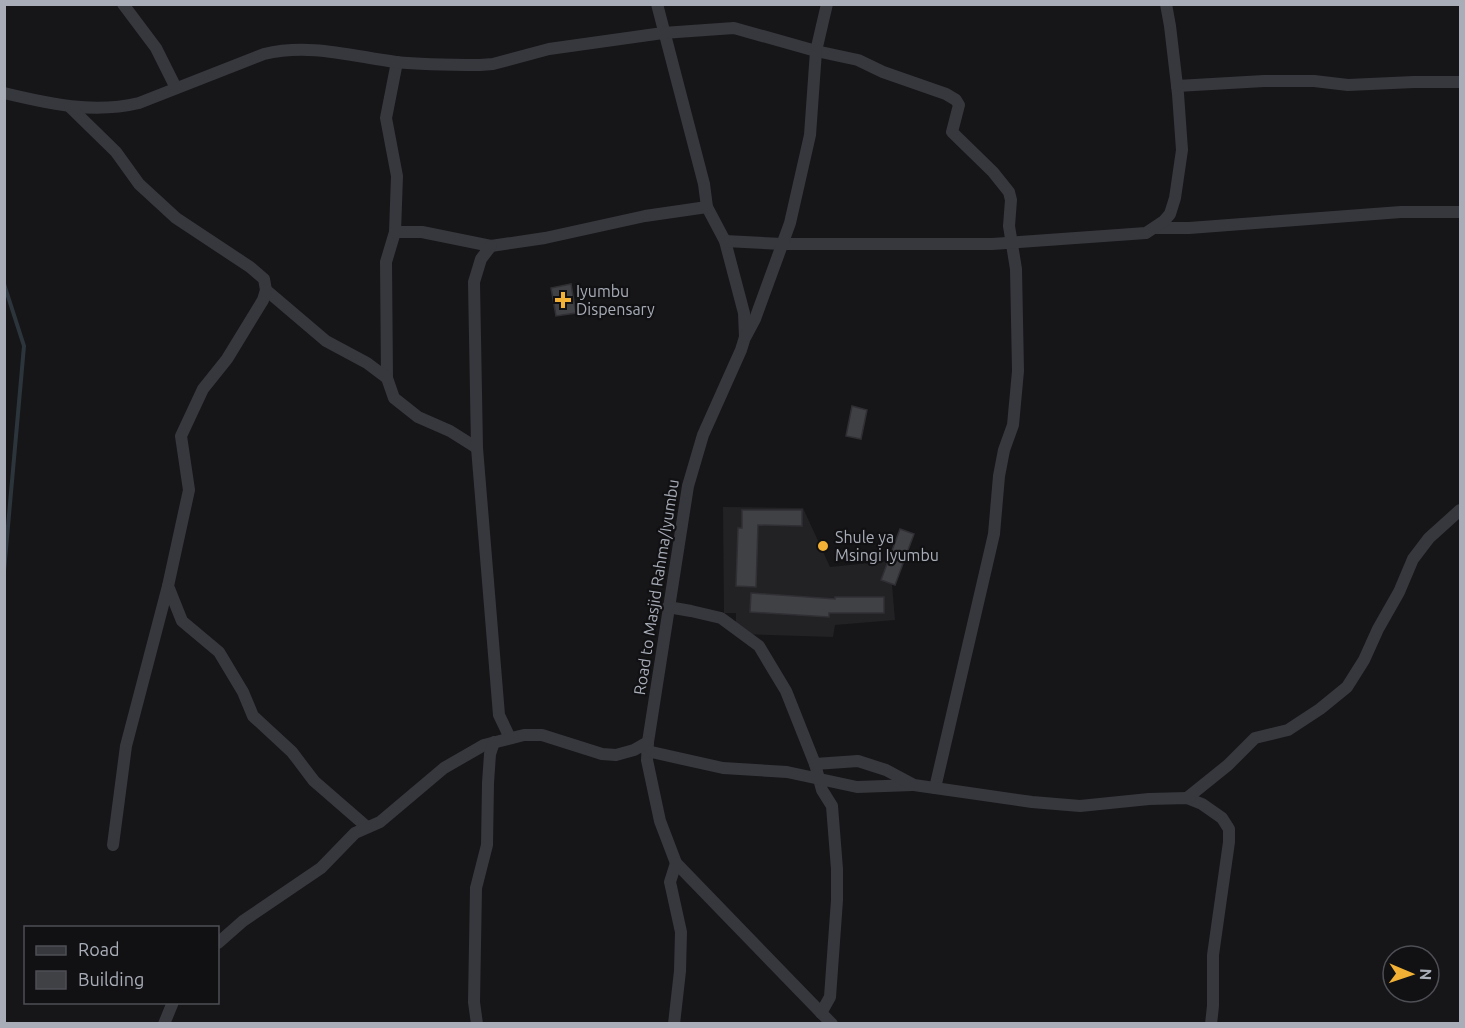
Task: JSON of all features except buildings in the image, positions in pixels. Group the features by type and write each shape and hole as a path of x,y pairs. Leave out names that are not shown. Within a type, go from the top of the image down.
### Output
{"street":[{"path":"123,4 156,48 176,88"},
{"name":"Road to Masjid Rahma/Iyumbu","path":"657,4 704,184 707,207 725,241 744,313 745,337 703,435 688,486 647,746 647,760 660,821 676,863 832,1023"},
{"path":"745,337 753,325 790,224 810,135 816,51 827,4"},
{"path":"725,241 782,244 1012,243 1146,233 1170,214 1175,198 1182,150 1166,4"},
{"path":"4,93 70,107 118,107 139,103 264,54 280,50 316,50 397,62 493,64 549,49 663,33 734,28 858,60 956,100 959,105 952,132 988,166 1009,192 1011,200 1009,226 1016,269 1018,371 1015,413 999,476 994,534 935,788"},
{"path":"397,62 386,118 397,177 395,232 386,262 387,378 394,398 418,417 450,430 477,448"},
{"path":"1176,86 1264,81 1314,81 1348,85 1461,82"},
{"path":"70,107 116,152 139,184 176,218 250,267 264,279 266,290 263,300 226,359 203,389 181,436 189,490 168,586 126,746 113,845"},
{"path":"395,232 422,232 491,246 545,238 645,216 707,207"},
{"path":"1153,228 1189,228 1401,212 1461,212"},
{"path":"491,246 481,259 474,282 477,448 499,715 510,738"},
{"path":"266,290 326,342 367,363 387,378"},
{"path":"1187,798 1228,765 1256,738 1288,729 1320,709 1347,687 1364,660 1382,621 1399,592 1413,559 1429,538 1461,510"},
{"path":"168,586 182,621 219,652 243,692 253,717 292,752 314,781 367,827"},
{"path":"668,607 721,618 759,646 786,691 834,812 838,878 833,968 828,1004 820,1013"},
{"path":"219,942 243,921 321,868 351,836 387,817 444,768 484,745 524,735 542,735 602,754 616,755 647,746 723,768 787,772 856,786 914,785 1032,802 1080,806 1149,799 1187,798 1195,800 1218,814 1229,830 1227,863 1214,955 1211,1023"},
{"path":"477,1023 474,1002 476,888 486,845 490,754 494,742"},
{"path":"815,764 858,761 886,770 914,785"},
{"path":"674,1023 680,971 681,932 670,882 676,863"},
{"path":"164,1023 172,1004"}],"shaded area":[{"path":"723,507 803,508 830,567 890,561 895,620 835,625 833,637 736,634 736,613 724,613"}],"waterway":[{"path":"4,284 24,346 4,571"}],"place":[{"name":"Iyumbu Dispensary","path":"563,300"},
{"name":"Shule ya Msingi Iyumbu","path":"823,546"}]}
